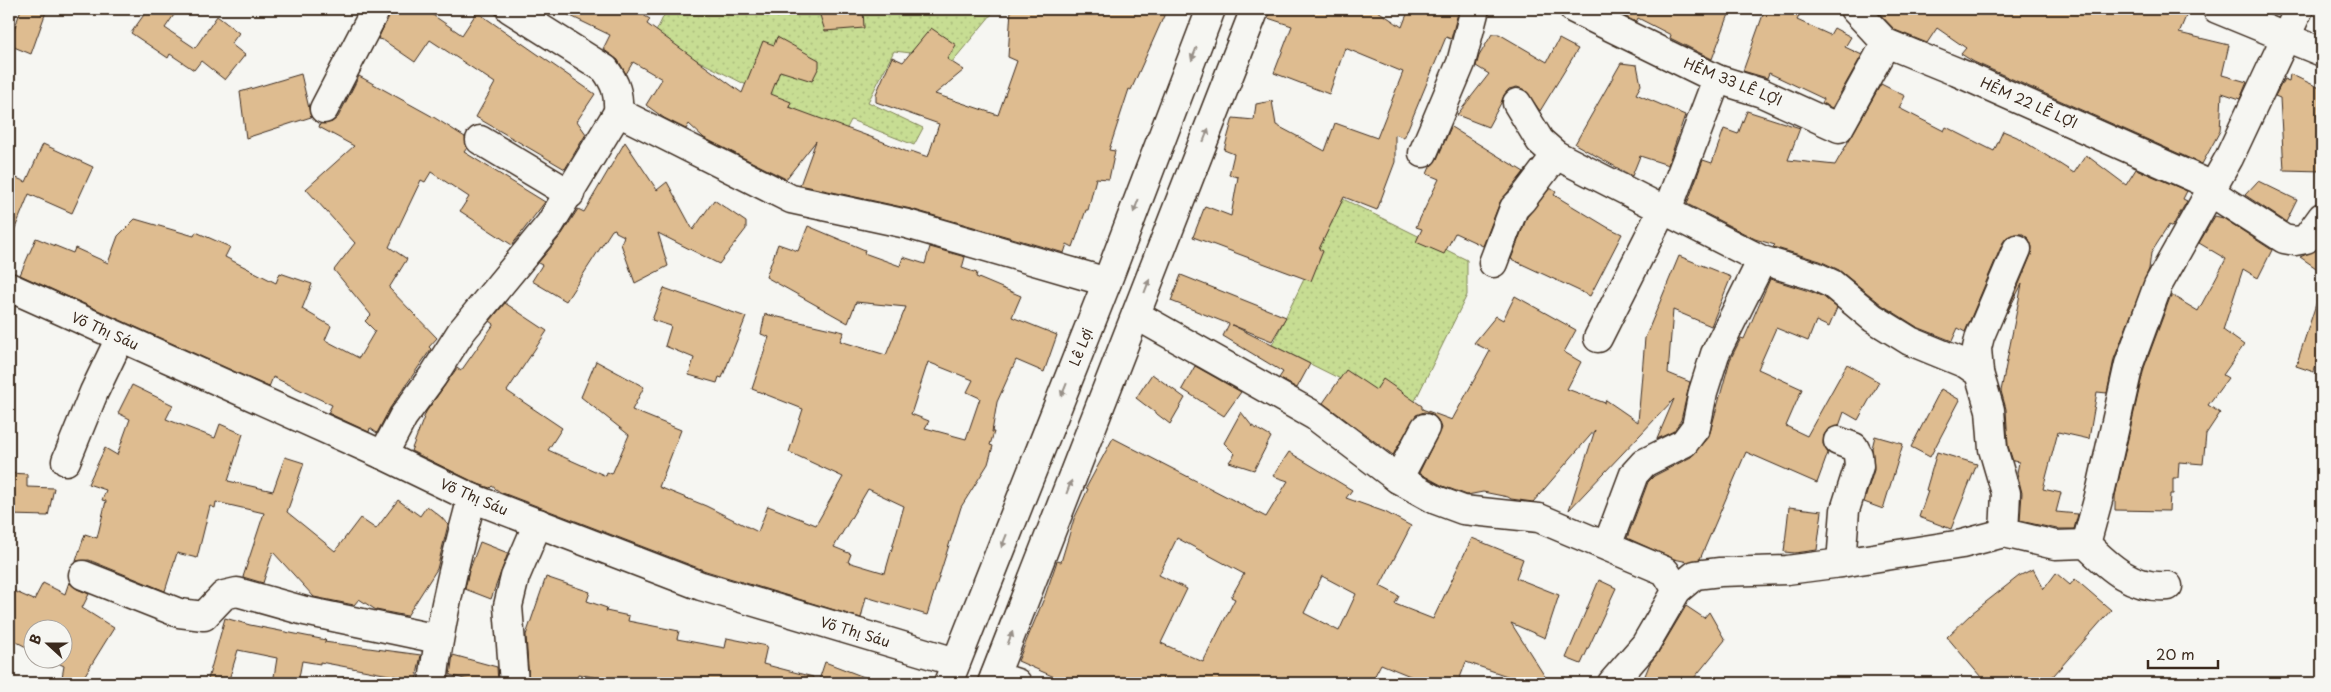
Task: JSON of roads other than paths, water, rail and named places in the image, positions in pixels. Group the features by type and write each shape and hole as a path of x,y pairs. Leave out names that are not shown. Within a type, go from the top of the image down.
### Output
{"street":[{"path":"324,108 376,9"},
{"name":"Lê Lợi","path":"952,673 1107,282 1211,9"},
{"path":"1001,681 1136,315 1255,9"},
{"path":"1423,153 1461,63 1476,9"},
{"name":"HẺM 33 LÊ LỢI","path":"1574,9 1716,78 1762,93 1839,128 1886,44"},
{"name":"HẺM 22 LÊ LỢI","path":"1854,9 1886,44 1958,72 2211,188 2284,238 2295,241 2306,238 2322,217"},
{"path":"2216,9 2287,36 2322,52"},
{"path":"2086,544 2101,489 2129,364 2158,285 2229,158 2262,92 2299,9"},
{"path":"383,455 404,417 461,332 550,224 570,194 618,112 619,95 614,81 605,69 569,48 526,13"},
{"path":"1598,338 1665,210 1716,78"},
{"path":"1517,103 1540,142 1556,155 1762,260 1815,276 1832,284 1873,318 1910,341 1966,364 1979,373"},
{"path":"618,112 791,199 907,224 1107,282"},
{"path":"480,140 570,194"},
{"path":"1493,263 1514,208 1556,155"},
{"path":"2004,533 2006,493 1993,449 1990,410 1979,373 1977,348 1980,336 2017,249"},
{"path":"1607,546 1634,474 1644,463 1684,443 1696,427 1703,392 1715,354 1762,260"},
{"name":"Võ Thị Sáu","path":"9,288 383,455 472,498 700,586 952,673 1001,681"},
{"path":"1136,315 1315,416 1398,479 1436,500 1463,510 1540,518 1664,571 1677,590"},
{"path":"66,461 94,392 120,338"},
{"path":"1398,479 1425,428"},
{"path":"1838,441 1854,447 1858,455 1859,466 1845,510 1840,563"},
{"path":"433,683 438,639 452,568 472,498"},
{"path":"514,683 508,606 515,577 538,523"},
{"path":"1612,683 1645,645 1677,590 1695,575 1720,572 1787,570 1840,563 1962,544 2004,533 2055,545 2086,544 2101,559 2134,582 2155,587 2168,586"},
{"path":"82,575 179,613 204,616 224,595 237,592 305,612 438,639"}]}
